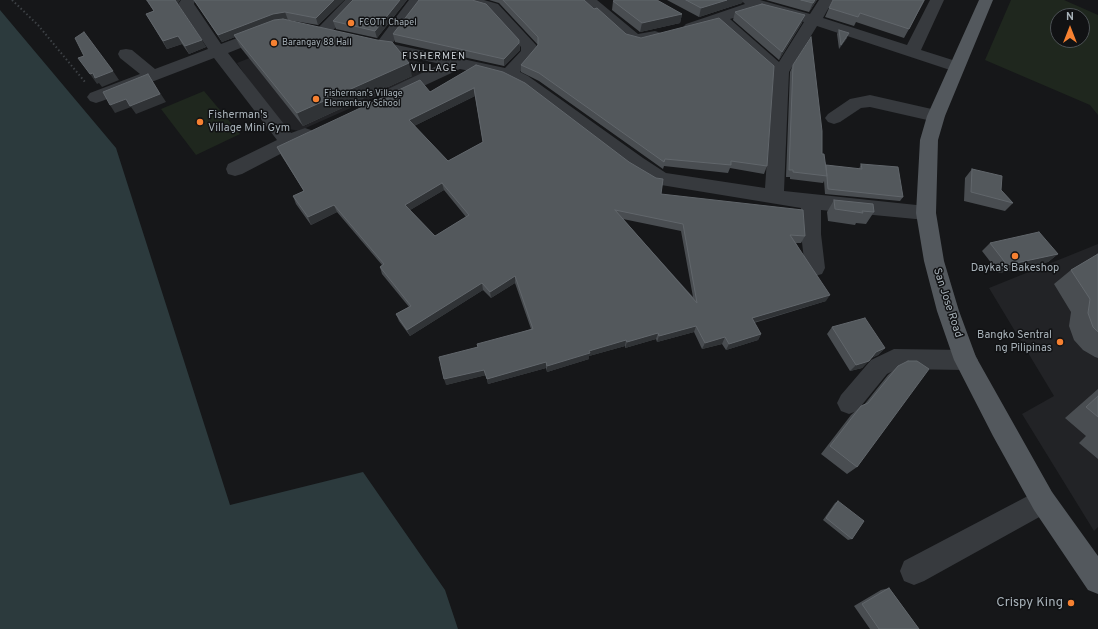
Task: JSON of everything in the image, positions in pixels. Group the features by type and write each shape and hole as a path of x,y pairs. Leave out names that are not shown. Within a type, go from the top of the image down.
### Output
{"main road":[{"name":"San Jose Road","path":"986,0 936,116 929,140 926,213 934,261 948,311 966,360 1043,501 1098,580"}],"street":[{"path":"188,0 186,4 218,50 288,142"},
{"path":"337,37 353,0"},
{"path":"381,47 417,0"},
{"path":"466,0 483,2 493,7 529,46 528,52 509,74"},
{"path":"588,0 632,37 640,39 698,25 719,18 753,3 814,20 956,67"},
{"path":"774,197 781,72 826,0"},
{"path":"912,52 936,0"},
{"path":"679,14 698,25"},
{"path":"719,18 781,72"},
{"path":"96,97 282,27"},
{"path":"304,29 509,74 532,86 577,121 636,163 662,179 811,202 926,213"},
{"path":"126,54 152,75"},
{"path":"380,99 458,63"},
{"path":"834,118 856,103 870,101 936,116"},
{"path":"235,169 317,129"},
{"path":"811,202 810,234 815,268"},
{"path":"849,403 879,367 894,359 966,360"},
{"path":"914,571 1043,501"}],"path":[{"path":"12,0 38,25 96,97"}],"shaded area":[{"path":"1011,0 1064,0 1082,8 1050,8 1050,48 1090,48 1090,11 1098,15 1098,115 1090,105 985,60"},
{"path":"0,10 116,148 230,505 363,472 445,590 458,629 0,629"},
{"name":"Fisherman's Village Elementary School","path":"303,37 429,64 434,71 299,131 280,127 237,63"},
{"name":"Fisherman's Village Mini Gym","path":"204,91 240,134 196,155 161,109"},
{"name":"Bangko Sentral ng Pilipinas","path":"1098,244 1098,527 1094,531 1022,414 1054,396 989,288"}],"building":[{"path":"147,0 175,0 202,40 185,46 178,36 163,41 146,14 154,11"},
{"path":"194,0 334,0 316,18 285,12 273,14 218,35"},
{"path":"353,0 400,0 375,31 333,21"},
{"path":"419,0 472,0 486,4 519,40 519,43 504,59 393,34"},
{"path":"503,0 584,0 594,9 597,8 626,34 641,38 719,18 774,66 767,166 731,161 731,165 665,159 664,162 539,73 521,65 538,45 538,37"},
{"path":"657,0 682,14 642,23 613,1"},
{"path":"686,0 727,0 701,8"},
{"path":"801,0 815,0 813,3"},
{"path":"833,0 924,0 909,29 860,13 858,17 829,8"},
{"path":"762,4 805,15 782,52 735,12"},
{"name":"Fisherman's Village Elementary School","path":"283,19 392,42 409,63 297,113 234,35 274,20"},
{"path":"839,30 849,33 841,45"},
{"path":"84,32 113,71 95,78 93,73 90,74 78,58 84,56 75,38"},
{"path":"811,37 822,131 822,154 824,154 827,176 793,172 793,170 789,170 793,65"},
{"path":"476,65 503,72 525,83 629,162 656,178 663,179 661,194 803,210 805,236 790,235 830,295 752,318 761,334 729,344 725,337 705,343 696,326 659,336 658,333 627,342 626,340 547,366 546,362 487,379 484,370 444,379 439,357 478,347 477,344 533,329 515,276 490,292 482,283 407,330 396,314 411,306 380,267 384,264 334,205 308,217 293,196 304,191 277,147 420,80 430,92","holes":["474,88 483,142 448,161 409,120","442,183 469,215 435,236 405,205","615,210 683,224 697,303"]},
{"path":"148,74 160,94 130,106 126,99 110,105 103,92"},
{"path":"861,164 898,167 903,197 828,189 826,165 862,169"},
{"path":"972,169 1002,176 1001,190 1013,203 971,192"},
{"path":"834,200 873,204 874,212 862,211 863,213 835,209"},
{"path":"1039,232 1058,254 1007,265 990,243"},
{"path":"1098,254 1098,332 1093,327 1088,313 1090,299 1071,270"},
{"path":"865,318 885,348 876,352 869,361 856,365 832,327"},
{"path":"908,361 917,361 929,369 857,467 830,446 861,406 868,403 898,366"},
{"path":"1098,396 1098,417 1086,407"},
{"path":"838,501 864,521 852,539 826,518"},
{"path":"889,588 919,629 879,629 862,604"}],"place":[{"name":"FCOTT Chapel","path":"351,23"},
{"name":"Barangay 88 Hall","path":"274,43"},
{"name":"Fisherman's Village Elementary School","path":"316,99"},
{"name":"Fisherman's Village Mini Gym","path":"200,122"},
{"name":"Dayka's Bakeshop","path":"1015,256"},
{"name":"Bangko Sentral ng Pilipinas","path":"1060,342"},
{"name":"Crispy King","path":"1071,603"}],"district":[{"name":"FISHERMEN VILLAGE","path":"434,62"}]}
